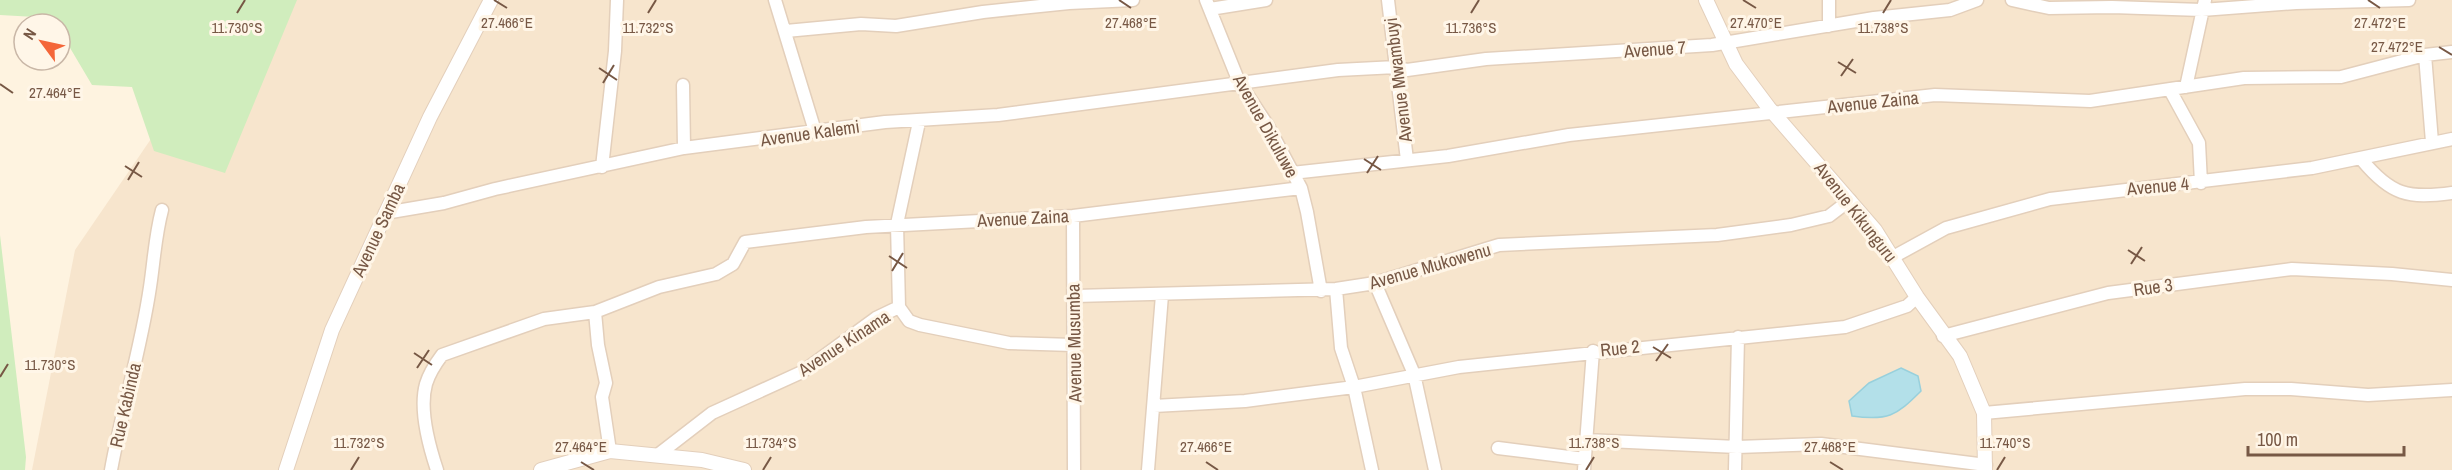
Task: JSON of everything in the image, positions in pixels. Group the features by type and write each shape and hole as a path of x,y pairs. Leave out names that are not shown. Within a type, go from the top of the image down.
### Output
{"street":[{"name":"Avenue Samba","path":"286,470 332,330 430,117 491,0"},
{"path":"602,166 615,51 617,0"},
{"path":"775,0 816,131"},
{"path":"786,31 861,24 896,26 994,11 1133,0"},
{"path":"1208,4 1266,0"},
{"name":"Avenue Mwambuyi","path":"1388,0 1407,160"},
{"name":"Avenue Kikunguru","path":"1706,0 1737,64 1773,113 1850,200 1893,257 1943,336 1960,356 1984,413 1985,467"},
{"path":"1829,0 1829,26"},
{"name":"Avenue 7","path":"1239,82 1338,70 1396,67 1407,70 1486,59 1682,47 1829,26 1977,0"},
{"path":"2012,0 2049,8 2409,0"},
{"name":"Avenue Dikuluwe","path":"1208,4 1239,82 1268,126 1301,188 1321,291"},
{"path":"2186,87 2203,5"},
{"name":"Avenue Zaina","path":"1292,172 1448,156 1569,135 1935,95 2090,101 2244,78 2341,77 2425,55 2452,52"},
{"path":"2425,55 2432,142"},
{"name":"Avenue Kalemi","path":"385,213 444,203 684,148 885,122 919,122 999,115 1239,82"},
{"path":"683,85 684,148"},
{"path":"2170,90 2199,142 2201,183"},
{"name":"Avenue Kinama","path":"659,454 712,413 802,372 876,318 899,307 897,225 919,122"},
{"name":"Avenue 4","path":"1893,257 1946,228 2050,199 2201,183 2362,160 2452,139"},
{"path":"2362,160 2378,179 2396,191 2415,197 2452,193"},
{"name":"Avenue Zaina","path":"595,312 659,287 716,274 733,264 745,242 764,238 897,225 1073,216 1301,188"},
{"name":"Avenue Mukowenu","path":"1075,296 1321,291 1375,283 1499,245 1717,235 1791,225 1829,216 1850,200"},
{"name":"Rue Kabinda","path":"111,470 117,428 150,285 153,249 162,210"},
{"name":"Avenue Musumba","path":"1073,216 1076,432 1074,470"},
{"name":"Rue 3","path":"1943,336 2108,293 2292,269 2368,272 2452,280"},
{"path":"1375,283 1414,374 1436,470"},
{"path":"1336,289 1337,327 1354,387 1372,470"},
{"path":"1148,470 1162,295"},
{"name":"Rue 2","path":"1154,406 1245,401 1354,387 1414,374 1593,351 1845,327 1907,306 1917,297"},
{"path":"899,307 909,321 920,325 1016,344 1073,345"},
{"path":"437,470 427,427 424,400 426,384 442,355 544,319 595,312 597,345 606,383 602,397 609,451"},
{"path":"1735,470 1738,337"},
{"path":"1498,448 1584,465 1593,351"},
{"path":"1984,413 2246,389 2291,389 2368,395 2452,390"},
{"path":"1586,440 1737,447 1821,444 1985,467"},
{"path":"541,470 609,451 659,454 702,460 744,470"}],"shaded area":[{"path":"246,0 2452,0 2452,470 32,470 75,250"}],"green space":[{"path":"0,0 297,0 225,173 154,151 132,87 92,85 72,51 72,12 12,12 12,16 0,15"},
{"path":"0,235 26,457 25,470 0,470"}],"water":[{"path":"1901,368 1918,376 1921,391 1891,415 1874,418 1852,416 1849,401 1869,383"}]}
